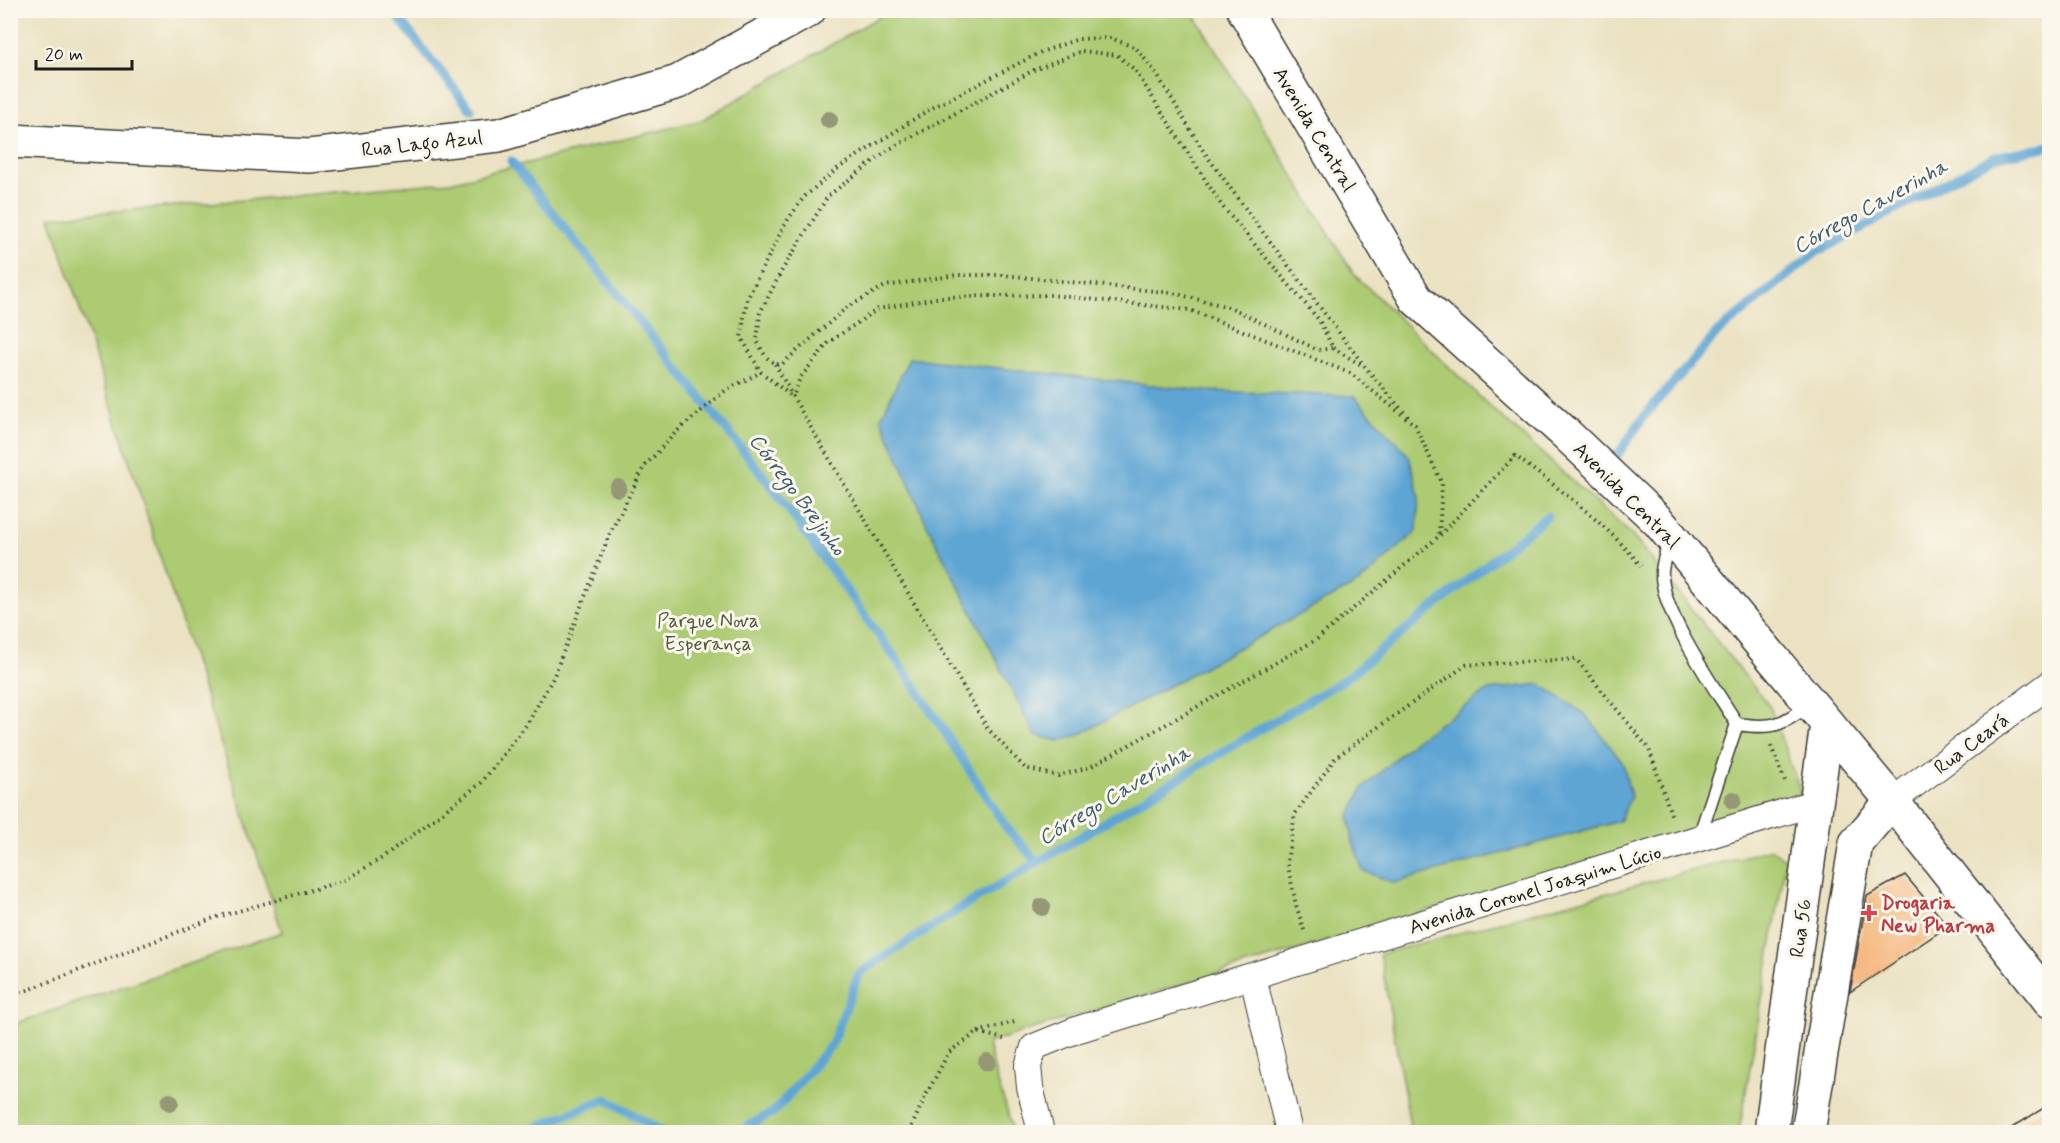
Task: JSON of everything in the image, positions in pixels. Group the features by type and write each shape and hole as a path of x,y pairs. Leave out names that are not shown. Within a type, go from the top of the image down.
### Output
{"street":[{"name":"Rua Lago Azul","path":"10,141 309,156 499,135 678,82 808,10"},
{"name":"Avenida Central","path":"1244,10 1416,299 1565,433 1664,528 1892,801 2049,1001"},
{"name":"Rua Ceará","path":"1892,801 2049,684"},
{"name":"Rua 56","path":"1771,1132 1817,802 1818,714"},
{"name":"Rua 56","path":"1808,1132 1856,843 1892,801"},
{"name":"Avenida Coronel Joaquim Lúcio","path":"1034,1047 1076,1030 1817,802"},
{"path":"1253,976 1289,1132"},
{"path":"1034,1047 1028,1066 1030,1087 1041,1132"}],"lane":[{"path":"1664,528 1662,572 1665,596 1680,630 1737,724"},
{"path":"1737,724 1764,728 1818,714"},
{"path":"1690,841 1737,724"}],"path":[{"path":"793,397 761,372 741,337 747,299 785,224 804,197 837,169 930,109 1041,52 1078,39 1111,38 1136,48 1156,73 1204,152 1366,368 1415,425 1442,484 1439,536"},
{"path":"1366,368 1333,348 1319,320 1222,206 1135,70 1117,55 1082,51 1034,70 888,150 828,196 781,272 760,312 757,341 766,357 775,364 988,729 1025,768 1058,777 1090,767 1316,640 1439,536 1515,456 1553,484 1586,513"},
{"path":"775,364 782,364 846,308 885,286 957,275 1004,275 1173,293 1232,308 1318,350 1333,348"},
{"path":"793,397 800,378 829,342 878,309 941,297 1051,295 1190,310 1350,373 1415,425"},
{"path":"10,997 214,918 343,881 384,857 481,783 527,724 552,678 610,533 644,467 676,432 726,390 761,372"},
{"path":"1306,935 1296,905 1287,862 1295,814 1336,757 1466,665 1576,659 1649,749 1690,841"},
{"path":"909,1132 949,1052 978,1032 1034,1047"}],"green space":[{"name":"Parque Nova Esperança","path":"889,11 1192,11 1353,273 1484,401 1631,534 1770,707 1803,799 988,1043 1014,1132 11,1132 11,1025 282,932 50,217 450,182 702,120"},
{"path":"1771,849 1786,860 1739,1132 1411,1132 1380,954"}],"water":[{"path":"909,358 1205,391 1354,396 1409,456 1419,496 1417,531 1360,582 1079,735 1058,741 1035,735 927,525 881,418"},
{"path":"1540,684 1586,715 1623,763 1631,797 1619,821 1394,883 1363,871 1353,842 1349,817 1363,788 1417,739 1489,690"}],"building":[{"path":"1905,875 1948,926 1850,992 1867,896"},
{"path":"2050,1104 2050,1132 2005,1132"}],"waterway":[{"name":"Córrego Brejinho","path":"392,10 471,110"},
{"name":"Córrego Caverinha","path":"1610,466 1645,415 1718,332 1815,253 1994,157 2050,146"},
{"name":"Córrego Brejinho","path":"511,161 770,484 913,683 1006,827 1037,862"},
{"name":"Córrego Caverinha","path":"738,1132 775,1111 832,1044 859,973 961,908 1345,679 1547,516"},
{"name":"Córrego Caverinha","path":"529,1132 606,1099 663,1132"}],"place":[{"name":"Drogaria New Pharma","path":"1869,913"}]}
